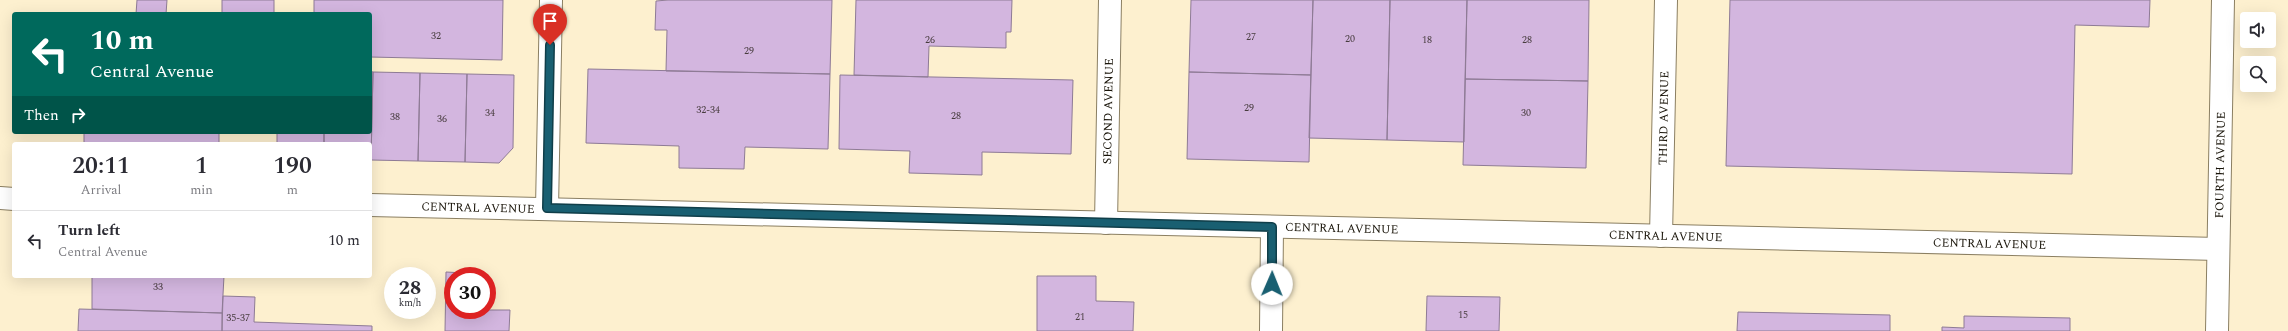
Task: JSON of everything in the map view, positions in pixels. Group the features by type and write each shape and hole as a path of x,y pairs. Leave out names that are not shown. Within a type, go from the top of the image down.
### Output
{"street":[{"path":"547,208 551,0"},
{"name":"SECOND AVENUE","path":"1106,223 1110,0"},
{"name":"THIRD AVENUE","path":"1662,236 1666,0"},
{"name":"FOURTH AVENUE","path":"2217,331 2223,0"},
{"path":"0,198 12,198"},
{"name":"CENTRAL AVENUE","path":"372,205 547,208 1106,223 2218,249"},
{"path":"1271,331 1272,227"}],"building":[{"path":"137,0 167,0 166,12 136,12"},
{"path":"222,0 274,0 274,12 222,12"},
{"path":"314,0 503,0 502,60 372,57 372,12 314,12"},
{"path":"832,0 830,74 666,71 667,30 655,30 656,1"},
{"path":"856,0 1012,0 1011,32 1006,32 1006,48 929,46 928,77 854,75"},
{"path":"1191,0 1313,0 1311,75 1189,72"},
{"path":"1313,0 1390,0 1387,140 1309,138"},
{"path":"1390,0 1467,0 1464,142 1387,140"},
{"path":"1467,0 1589,0 1588,81 1465,79"},
{"path":"1730,0 2150,0 2149,27 2075,25 2072,174 1726,166"},
{"path":"588,69 830,74 828,149 745,147 744,169 679,168 679,146 586,143"},
{"path":"372,72 373,72 372,116"},
{"path":"373,72 420,73 418,161 372,160"},
{"path":"1189,72 1311,75 1309,162 1187,159"},
{"path":"420,73 467,74 465,162 418,161"},
{"path":"467,74 514,75 513,148 499,163 465,162"},
{"path":"840,75 1073,80 1071,154 982,152 982,175 909,173 910,151 839,149"},
{"path":"1465,79 1588,81 1586,168 1463,165"},
{"path":"84,134 219,134 219,142 84,142"},
{"path":"277,134 324,134 324,142 277,142"},
{"path":"324,134 372,134 371,142 324,142"},
{"path":"1037,276 1096,276 1096,301 1134,302 1133,331 1037,331"},
{"path":"92,278 224,278 222,313 92,309"},
{"path":"223,296 255,297 254,322 372,326 372,331 222,331"},
{"path":"1427,296 1500,297 1499,331 1426,331"},
{"path":"79,309 222,313 222,331 78,331"},
{"path":"496,310 510,310 509,331 445,331 445,319 496,319"},
{"path":"1738,312 1890,315 1890,331 1737,331"},
{"path":"1964,316 2070,318 2070,331 1942,331 1942,327 1964,328"}],"route":[{"path":"550,45 547,208 1272,227 1272,284"}]}
